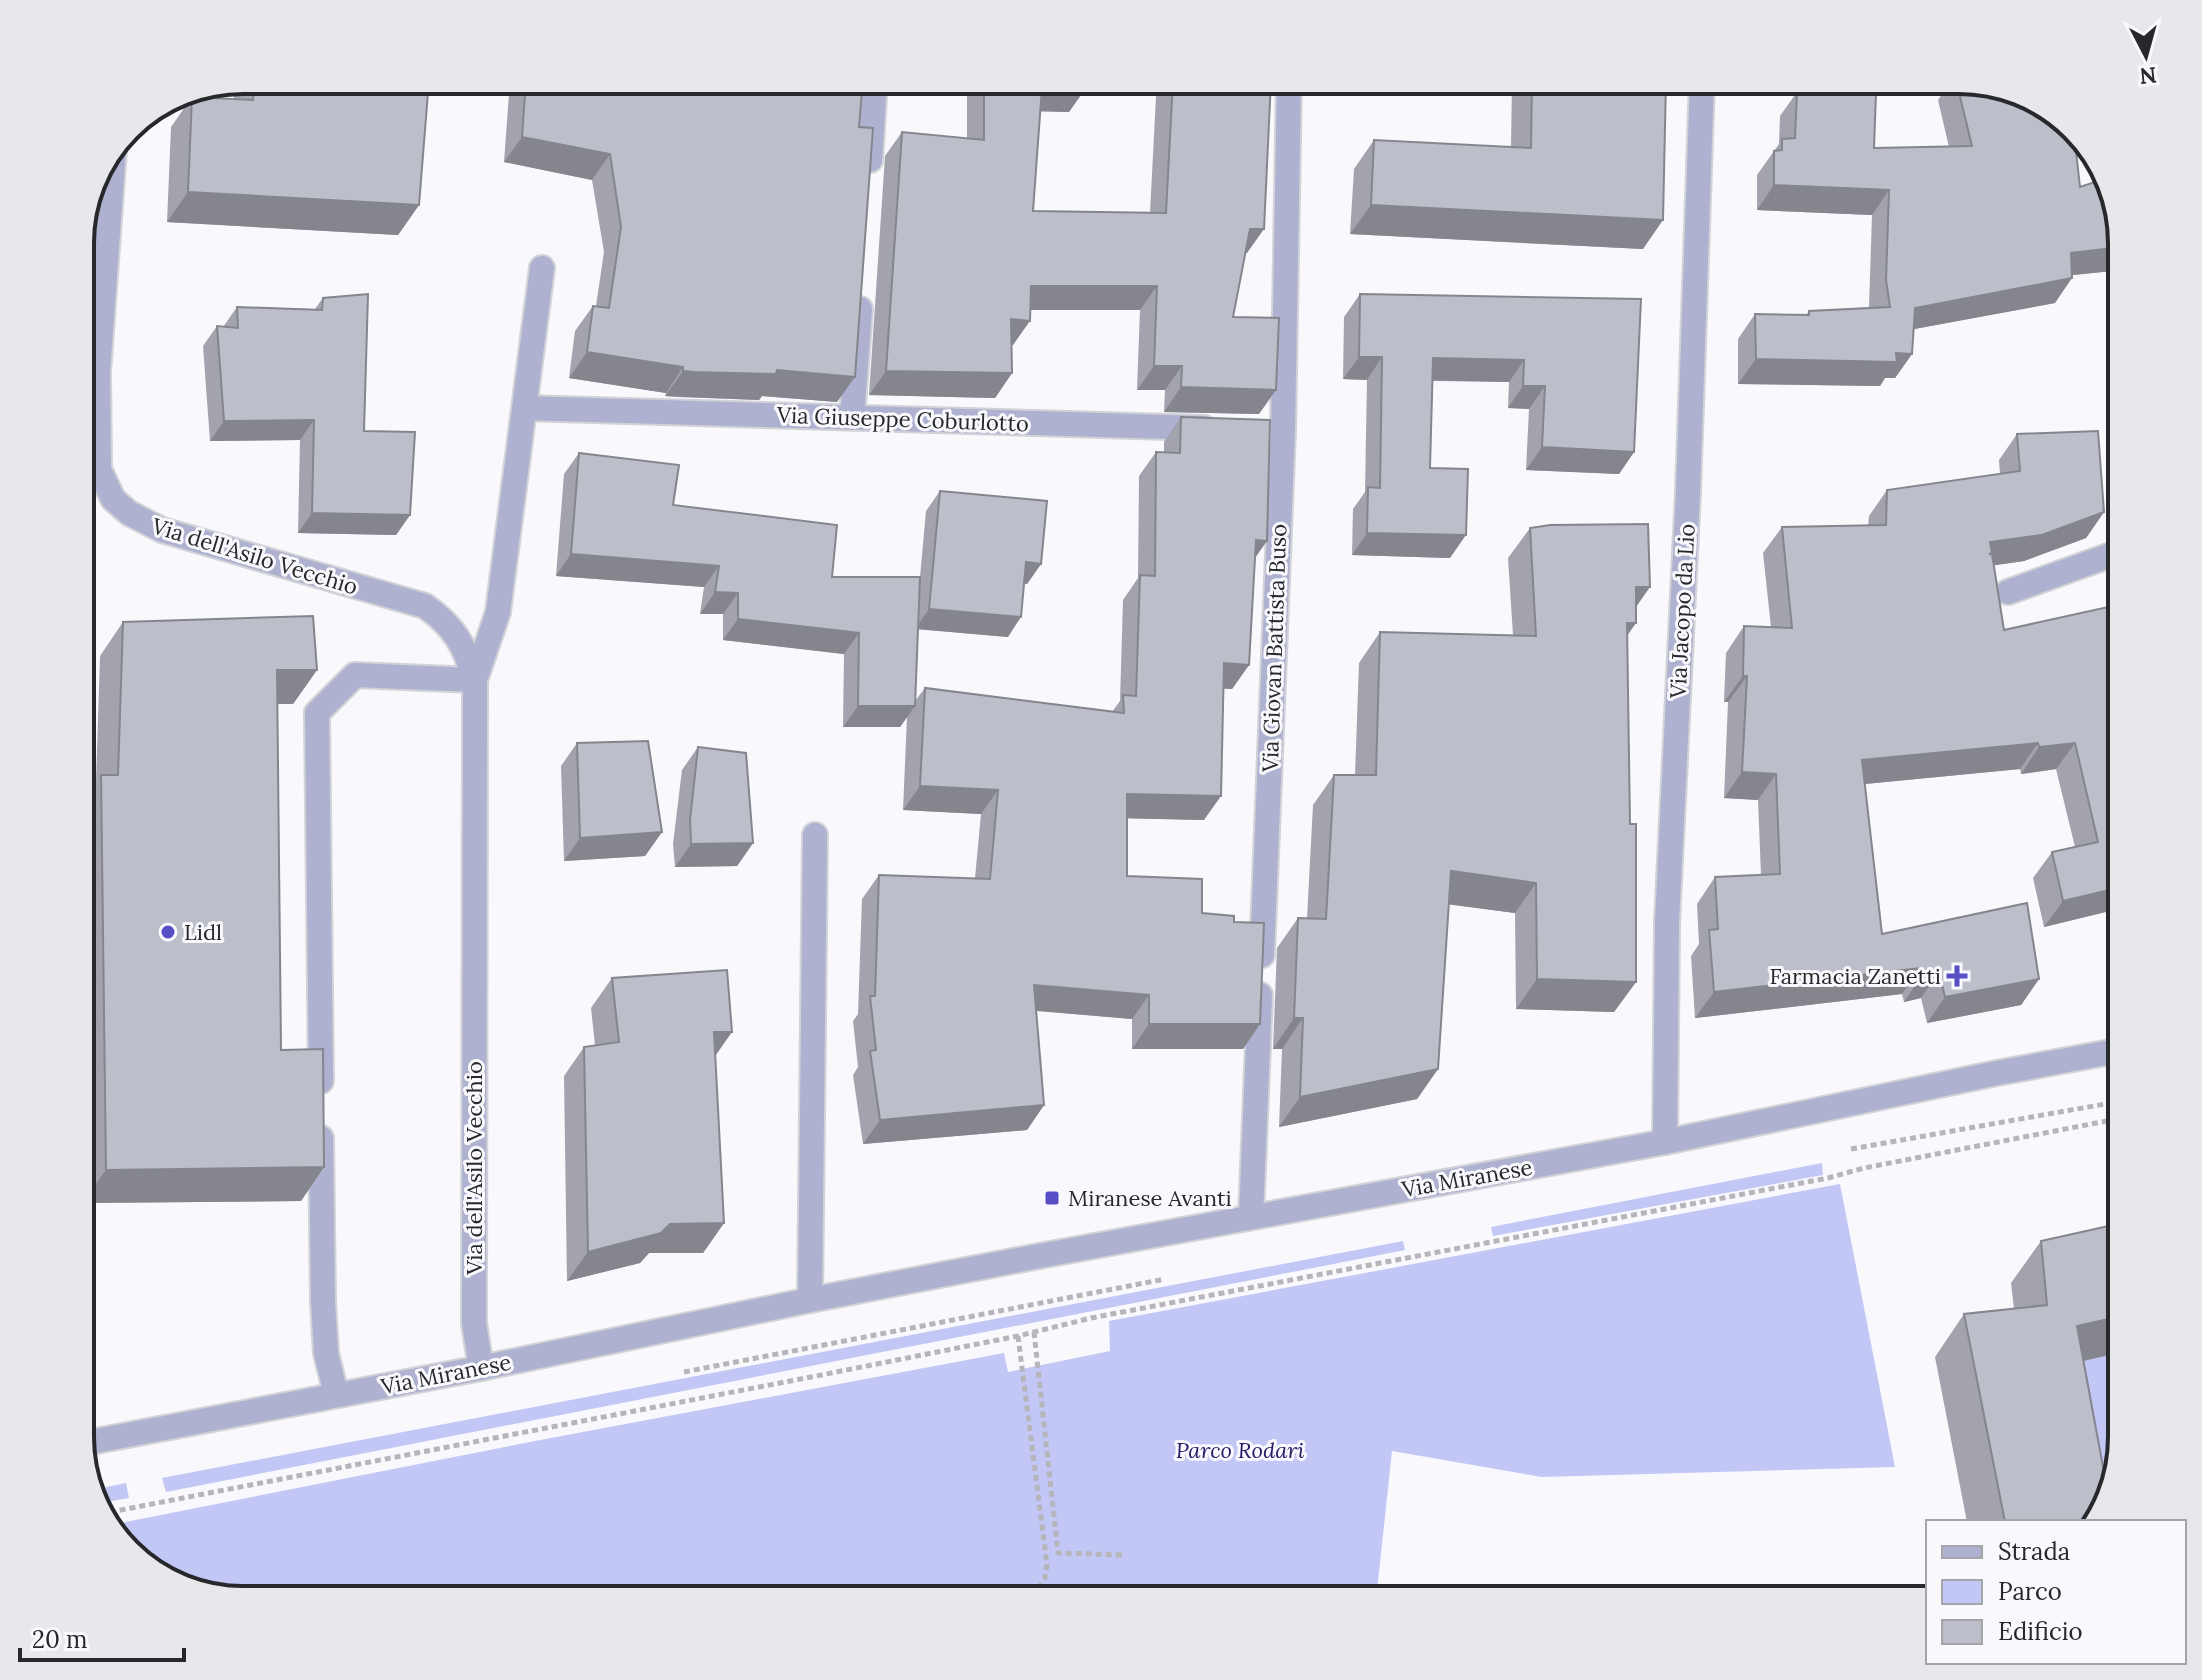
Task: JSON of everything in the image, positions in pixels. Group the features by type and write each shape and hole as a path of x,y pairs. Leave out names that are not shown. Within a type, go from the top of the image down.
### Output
{"street":[{"path":"868,188 874,94"},
{"name":"Via Giovan Battista Buso","path":"1251,1217 1288,94"},
{"name":"Via Jacopo da Lio","path":"1665,1142 1667,922 1688,492 1702,94"},
{"name":"Via dell'Asilo Vecchio","path":"112,171 98,372 99,469 113,499 129,513 162,530 425,606 445,621 466,650 475,680 474,1323 481,1368"},
{"name":"Via dell'Asilo Vecchio","path":"475,680 498,612 542,268"},
{"path":"852,418 862,280"},
{"name":"Via Giuseppe Coburlotto","path":"524,408 1219,428"},
{"path":"2008,592 2108,556"},
{"path":"336,1394 326,1353 323,1302 317,713 355,675 475,680"},
{"path":"810,1300 815,835"},
{"name":"Via Miranese","path":"94,1442 481,1368 810,1300 1665,1142 2108,1053"}],"path":[{"path":"114,1511 2108,1121"},
{"path":"680,1373 1173,1277"},
{"path":"1034,1332 1058,1553 1123,1555"},
{"path":"1018,1336 1047,1565 1040,1586"}],"green space":[{"path":"1822,1163 1823,1175 1493,1236 1491,1227"},
{"name":"Parco Rodari","path":"1840,1184 1895,1467 1542,1477 1392,1451 1378,1586 243,1586 224,1585 186,1575 152,1555 121,1523 1004,1353 1008,1372 1110,1351 1109,1321"},
{"path":"1403,1241 1405,1250 166,1492 162,1478"},
{"path":"2108,1342 2108,1447 2100,1485 2089,1509 2042,1357"},
{"path":"126,1483 129,1498 108,1502 103,1488"}],"building":[{"path":"254,94 428,94 419,205 188,192 192,103 211,98 253,100"},
{"path":"525,94 862,94 859,127 873,128 855,377 777,370 776,374 683,371 683,367 587,352 593,306 609,308 621,227 610,154 522,137"},
{"path":"984,94 1041,94 1033,211 1166,213 1172,94 1270,94 1264,229 1250,229 1233,317 1279,318 1276,390 1181,387 1182,366 1154,366 1157,286 1031,286 1030,321 1011,319 1012,373 886,371 902,132 984,140"},
{"path":"1532,94 1666,94 1663,220 1371,205 1374,140 1531,148"},
{"path":"1797,94 1876,94 1874,148 1972,146 1959,94 1988,97 2016,105 2050,125 2076,151 2080,187 2095,182 2107,224 2108,249 2071,253 2072,278 1915,308 1912,354 1896,353 1897,362 1756,359 1755,314 1809,315 1809,311 1890,307 1886,280 1889,190 1774,185 1774,151 1782,150 1782,139 1795,138"},
{"path":"368,294 364,431 415,432 410,515 312,513 314,420 224,421 217,326 238,328 237,307 322,310 323,298"},
{"path":"1360,294 1641,299 1634,452 1542,447 1545,386 1523,386 1524,360 1433,358 1430,468 1468,469 1466,535 1367,533 1368,487 1380,488 1382,357 1359,357"},
{"path":"1181,417 1270,420 1267,541 1256,540 1249,665 1224,663 1221,796 1127,794 1127,876 1202,879 1202,913 1234,916 1234,922 1264,923 1260,1024 1149,1024 1149,995 1034,985 1044,1105 880,1120 870,1051 876,1050 870,996 875,996 879,875 990,879 998,790 920,786 925,688 1124,713 1123,695 1136,696 1140,575 1155,576 1156,452 1180,453"},
{"path":"2098,431 2104,512 2042,535 1990,542 1992,553 1989,554 1992,554 2004,630 2108,607 2108,890 2063,901 2052,852 2098,842 2075,743 2039,747 2038,743 1862,760 1882,934 2027,903 2039,979 1945,997 1939,972 1922,975 1920,968 1714,992 1709,930 1718,929 1715,877 1780,874 1776,774 1742,772 1747,676 1743,676 1744,626 1792,628 1782,527 1886,525 1887,490 2020,471 2017,434"},
{"path":"579,453 679,465 673,505 837,525 832,577 920,577 915,706 858,706 859,633 738,619 738,593 715,592 719,566 571,554"},
{"path":"940,491 1047,501 1041,564 1026,562 1021,617 929,609"},
{"path":"1648,524 1650,587 1636,587 1636,623 1627,623 1630,824 1636,824 1636,982 1537,979 1536,883 1451,871 1438,1069 1300,1097 1303,1018 1294,1018 1298,918 1326,919 1334,775 1376,775 1380,632 1536,636 1530,528"},
{"name":"Lidl","path":"313,616 317,670 277,670 281,1050 323,1049 324,1167 106,1170 101,775 118,775 123,622"},
{"path":"648,741 662,832 580,838 577,743"},
{"path":"698,747 746,753 753,843 691,844 690,820"},
{"path":"727,970 732,1032 714,1032 724,1223 670,1224 661,1233 588,1252 584,1047 619,1042 612,978"},
{"path":"2108,1226 2108,1319 2077,1326 2104,1471 2093,1503 2082,1520 2005,1520 1964,1314 2047,1305 2041,1241"}],"place":[{"name":"Lidl","path":"168,932"},
{"name":"Farmacia Zanetti","path":"1957,976"},
{"name":"Miranese Avanti","path":"1052,1198"}]}
